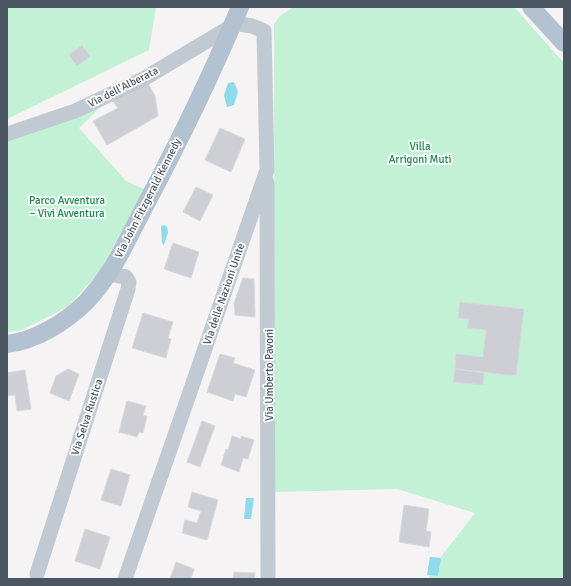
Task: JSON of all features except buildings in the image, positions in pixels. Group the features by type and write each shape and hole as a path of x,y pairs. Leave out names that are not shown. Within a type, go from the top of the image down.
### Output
{"main road":[{"path":"532,7 564,43"},
{"name":"Via John Fitzgerald Kennedy","path":"7,344 16,343 38,335 62,322 86,302 108,274 160,177 235,19"}],"street":[{"name":"Via dell'Alberata","path":"7,134 75,111 145,78 235,19"},
{"name":"Via delle Nazioni Unite","path":"125,579 267,170 264,31 235,19"},
{"name":"Via Umberto Pavoni","path":"267,170 268,579"},
{"name":"Via Selva Rustica","path":"37,574 129,285 126,277 108,274"}],"green space":[{"path":"7,7 156,7 149,50 7,119"},
{"name":"Villa Arrigoni Muti","path":"294,7 514,7 564,63 564,575 560,579 429,579 430,571 475,513 397,489 275,492 274,24 280,16","holes":["460,302 524,309 516,376 455,370 456,354 483,357 486,330 468,328 469,319 459,318"]},
{"name":"Parco Avventura – Vivi Avventura","path":"110,98 79,128 126,181 146,190 97,275 67,307 22,330 7,332 7,136"}],"water":[{"path":"234,82 238,92 234,105 227,107 224,95 228,83"},
{"path":"164,225 167,227 168,232 164,245 162,243 161,226"},
{"path":"246,498 254,498 251,519 244,519"},
{"path":"430,557 441,558 438,576 427,575"}]}
